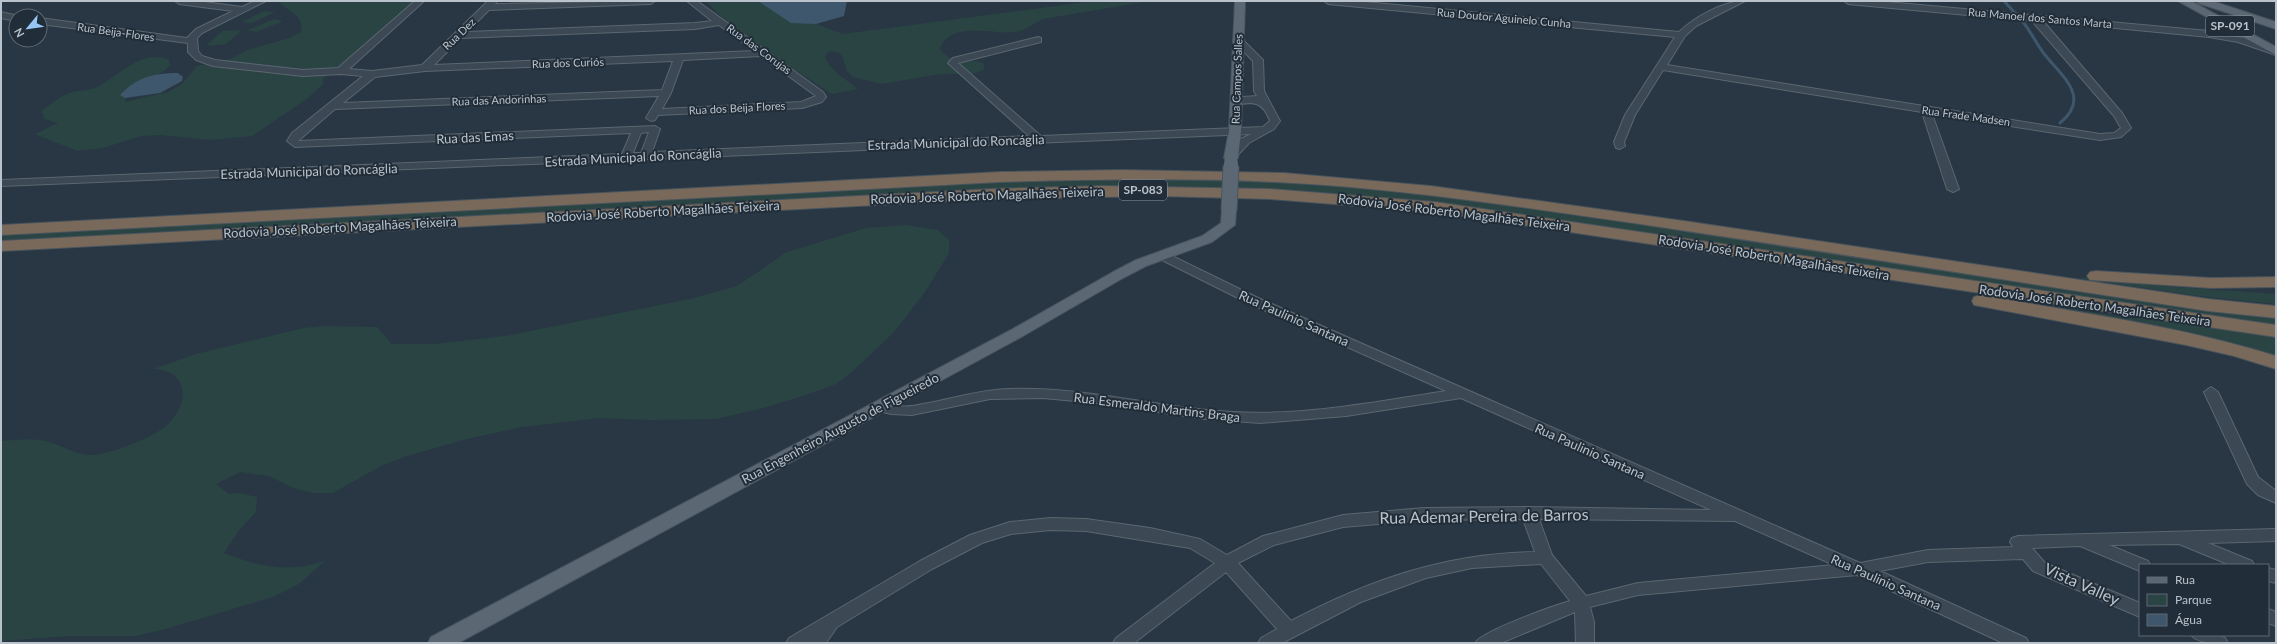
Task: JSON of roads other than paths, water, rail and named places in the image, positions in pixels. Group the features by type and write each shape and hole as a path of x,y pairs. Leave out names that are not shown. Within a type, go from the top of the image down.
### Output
{"highway":[{"name":"Rodovia José Roberto Magalhães Teixeira","path":"1,230 1000,177 1209,175 1357,183 1445,193 1655,222 2165,299 2276,312"},
{"name":"Rodovia José Roberto Magalhães Teixeira","path":"1,246 992,194 1128,190 1243,192 1348,198 1435,207 2276,331"},
{"path":"1655,222 2184,286 2276,291"},
{"path":"1661,240 2186,339 2239,351 2276,363"},
{"path":"2121,278 2211,283 2276,282"}],"main road":[{"name":"Rua Campos Salles","path":"1229,210 1231,157 1235,126 1240,1"},
{"name":"SP-091","path":"2183,1 2276,52"},
{"name":"SP-091","path":"2193,1 2276,46"},
{"path":"2202,1 2276,26"},
{"name":"Rua Engenheiro Augusto de Figueiredo","path":"439,643 1017,333 1118,275 1219,232 1228,225 1229,210"}],"street":[{"path":"179,1 242,10"},
{"path":"262,1 208,26 192,39 193,52 199,58 213,63 281,72 303,73 341,71 372,74"},
{"path":"341,71 420,1"},
{"path":"490,4 651,1"},
{"name":"Rua das Corujas","path":"691,1 820,94 821,96 818,100"},
{"name":"Rua Doutor Aguinelo Cunha","path":"1328,1 1681,35"},
{"path":"1620,146 1619,142 1630,115 1681,35 1693,24 1740,1"},
{"name":"Rua Manoel dos Santos Marta","path":"1848,1 2209,34 2240,40 2276,52"},
{"name":"Rua Dez","path":"425,68 490,4"},
{"name":"Rua Frade Madsen","path":"1661,67 2083,135 2110,138 2123,133 2126,128 2118,115 2035,18"},
{"name":"Rua Beija-Flores","path":"48,22 192,39"},
{"path":"457,35 695,26 721,22"},
{"path":"2209,34 2225,31 2221,22"},
{"path":"1038,40 956,60 953,63 1039,139"},
{"path":"1231,157 1245,141 1264,130 1275,121 1272,109 1266,103 1259,91 1258,60 1238,40"},
{"name":"Rua dos Curiós","path":"372,74 425,68 679,58 764,53"},
{"path":"626,158 646,129 666,93 679,58"},
{"path":"331,106 372,74"},
{"name":"Rua das Andorinhas","path":"331,106 666,93"},
{"path":"1236,102 1253,99 1266,103"},
{"name":"Rua dos Beija Flores","path":"655,112 802,105 818,100"},
{"name":"Rua das Emas","path":"331,106 292,141 295,144 646,129"},
{"path":"1926,110 1953,188"},
{"name":"Estrada Municipal do Roncáglia","path":"1,183 626,158 991,139 1039,139 1235,126 1264,130"},
{"path":"645,157 646,129"},
{"name":"Rua Paulinio Santana","path":"1162,256 1252,300 1460,394 1859,569 2020,643"},
{"name":"Rua Esmeraldo Martins Braga","path":"880,407 890,411 906,412 968,398 1010,393 1039,392 1198,414 1271,418 1309,415 1460,394"},
{"path":"2211,392 2252,480 2262,491 2276,498"},
{"path":"1529,513 1544,558 1581,602 1585,622 1585,643"},
{"name":"Rua Ademar Pereira de Barros","path":"1122,643 1227,562 1269,540 1343,521 1417,514 1529,513 1738,516"},
{"path":"795,643 833,619 953,550 976,539 1010,528 1050,524 1086,525 1150,534 1194,543 1227,562 1289,630"},
{"path":"2027,553 2018,542 2276,535"},
{"path":"2180,538 2244,564"},
{"path":"2081,540 2140,564"},
{"path":"1484,643 1550,612 1603,595 1638,589 1859,569 1928,556 2027,553"},
{"name":"Vista Valley","path":"2027,553 2039,567 2139,610"},
{"path":"1267,643 1289,630 1375,591 1415,575 1448,566 1477,561 1544,558"},
{"path":"816,643 833,619"},
{"path":"2202,636 2219,643"}],"water":[{"path":"758,1 847,1 844,16 816,24 791,23"},
{"path":"178,73 183,77 182,81 160,93 125,98 120,95 133,84 146,77"}],"waterway":[{"path":"2004,1 2015,13"},
{"path":"2022,21 2042,51 2066,80 2074,96 2073,105 2069,114 2060,123"}]}
